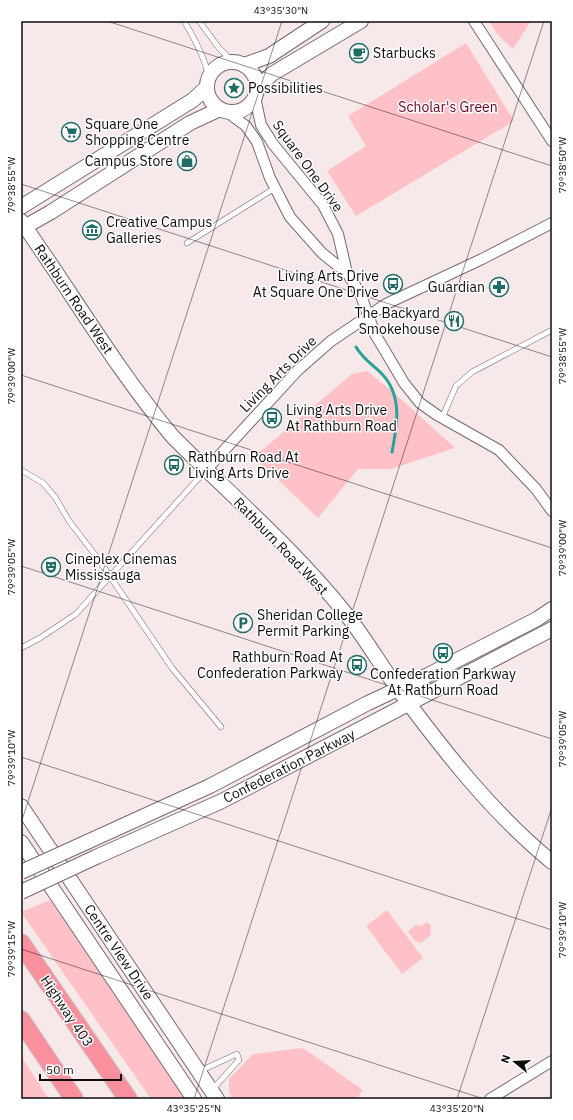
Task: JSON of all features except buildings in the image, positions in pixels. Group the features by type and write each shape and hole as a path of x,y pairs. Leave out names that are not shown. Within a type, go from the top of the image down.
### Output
{"highway":[{"name":"Highway 403","path":"21,943 128,1099"},
{"path":"21,1020 74,1099"}],"street":[{"path":"21,207 193,100 208,82 218,66 239,64 269,56 322,21"},
{"path":"208,82 211,100 224,110 236,112 243,109 272,74 361,21"},
{"path":"474,21 552,141"},
{"path":"239,64 251,71 255,79 256,92"},
{"name":"Square One Drive","path":"256,92 261,126 285,161 323,205 338,234 347,273 360,294 375,334 404,383 420,403 442,418 499,450 550,504"},
{"path":"22,226 190,123 224,110"},
{"name":"Square One Drive","path":"224,110 246,126 257,142 287,214 322,254 347,273"},
{"name":"Living Arts Drive","path":"206,470 297,371 331,341 386,304 482,259 552,223"},
{"name":"Rathburn Road West","path":"22,226 135,389 173,437 317,580 346,615 398,689 474,787 527,842 552,862"},
{"name":"Confederation Parkway","path":"21,872 210,786 398,689 448,665 552,609"},
{"name":"Confederation Parkway","path":"21,892 222,801 552,629"},
{"name":"Centre View Drive","path":"21,806 214,1095"},
{"name":"Centre View Drive","path":"21,842 194,1099"},
{"path":"490,1099 552,1061"}],"lane":[{"path":"184,21 196,40 206,64 208,82"},
{"path":"199,21 219,48 239,64"},
{"path":"187,243 275,188"},
{"path":"442,418 456,386 472,372 552,330"},
{"path":"21,470 34,476 50,490 62,507 69,521 89,546 172,668 221,727"},
{"path":"21,648 40,638 76,614 206,470"},
{"path":"199,1071 237,1054 239,1056 239,1060 214,1095"}],"green space":[{"path":"489,21 531,21 513,49 497,34"},
{"name":"Scholar's Green","path":"466,43 514,121 356,216 327,171 366,146 348,116"},
{"path":"367,371 393,392 455,448 391,469 358,469 318,518 254,457 352,374"},
{"path":"50,900 185,1099 151,1099 21,912"},
{"path":"387,910 423,958 402,974 366,926"},
{"path":"427,922 431,926 430,936 420,943 415,941 408,931 416,925 421,926"},
{"path":"303,1048 363,1090 357,1099 233,1099 229,1093 229,1079 253,1054"},
{"path":"21,1056 49,1099 21,1099"}],"waterway":[{"path":"356,347 382,374 389,383 393,392 396,401 397,422 392,452"}],"place":[{"name":"Starbucks","path":"359,53"},
{"name":"Possibilities","path":"234,88"},
{"name":"Square One Shopping Centre","path":"71,132"},
{"name":"Campus Store","path":"187,161"},
{"name":"Creative Campus Galleries","path":"92,230"},
{"name":"Living Arts Drive At Square One Drive","path":"393,284"},
{"name":"Guardian","path":"499,287"},
{"name":"The Backyard Smokehouse","path":"454,321"},
{"name":"Living Arts Drive At Rathburn Road","path":"272,418"},
{"name":"Rathburn Road At Living Arts Drive","path":"174,465"},
{"name":"Cineplex Cinemas Mississauga","path":"51,567"},
{"name":"Sheridan College Permit Parking","path":"243,623"},
{"name":"Confederation Parkway At Rathburn Road","path":"443,653"},
{"name":"Rathburn Road At Confederation Parkway","path":"357,665"}]}
